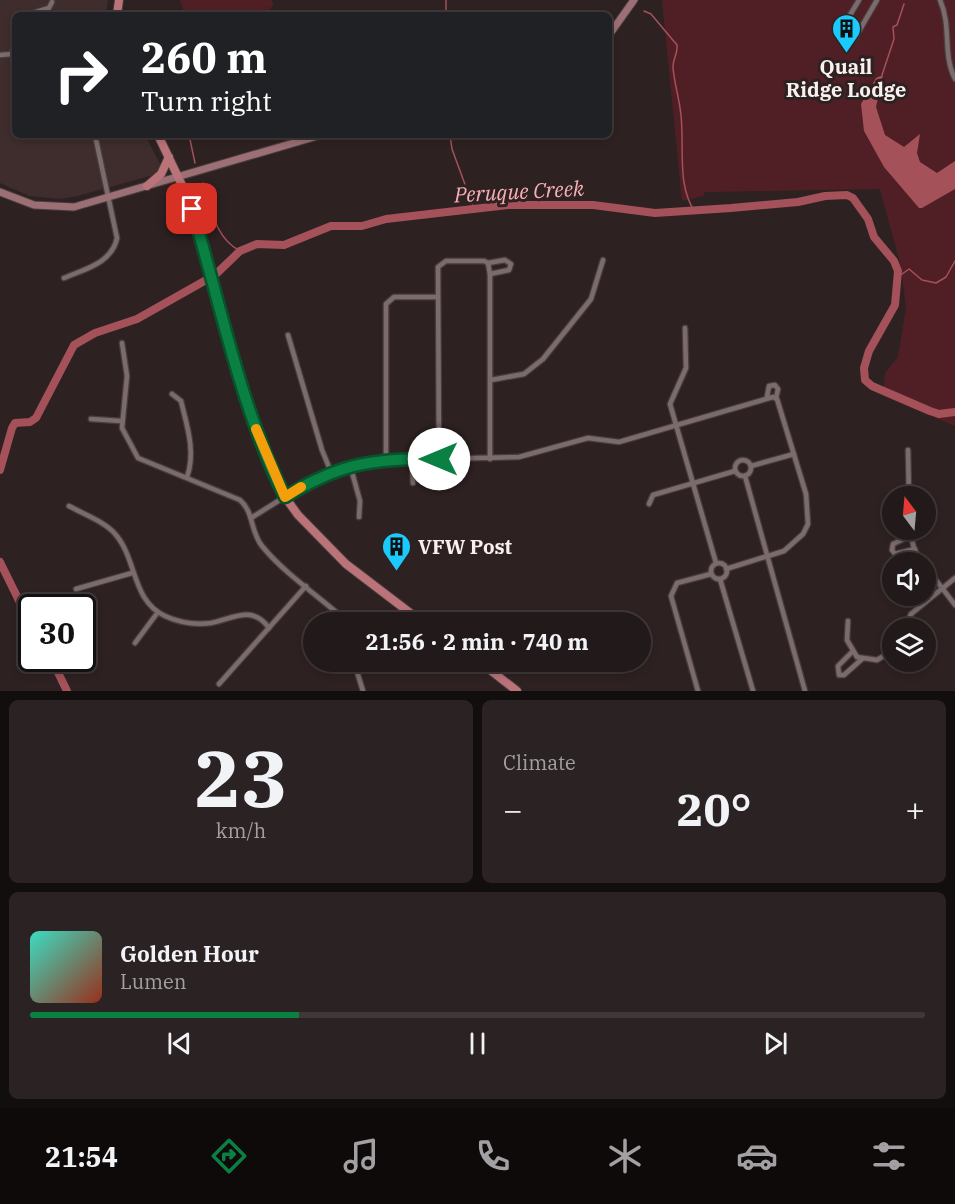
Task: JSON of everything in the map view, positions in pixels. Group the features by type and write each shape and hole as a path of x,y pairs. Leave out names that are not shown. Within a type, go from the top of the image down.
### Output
{"main road":[{"path":"612,31 634,0"},
{"path":"160,138 190,202 256,431 285,497 298,515 346,564 409,612"},
{"path":"0,192 44,207 74,207 311,138"},
{"path":"147,186 161,174 169,157"},
{"path":"485,672 509,691"},
{"path":"493,672 517,691"}],"street":[{"path":"859,0 842,30 855,38 877,0"},
{"path":"940,0 947,17 949,65 955,79"},
{"path":"36,12 50,8 52,2"},
{"path":"64,278 101,261 114,249 118,234 96,138"},
{"path":"439,459 438,267 441,262 484,261 488,263 504,260 511,264 509,270 490,274"},
{"path":"491,380 524,374 539,363 591,299 603,260"},
{"path":"488,263 490,274 490,459"},
{"path":"386,460 386,304 394,297 438,297"},
{"path":"685,328 686,369 670,404 716,563"},
{"path":"288,335 322,450 331,472"},
{"path":"122,343 127,376 121,420 124,436 138,458 233,495 246,505 253,528 262,546 337,612"},
{"path":"720,579 726,569 768,557 793,545 808,524 806,494 775,397 778,389 775,385 769,386 767,397"},
{"path":"172,394 181,401 192,453 192,463 187,477"},
{"path":"251,518 331,472 350,465 386,460 519,457 588,438 619,442 767,397 775,397"},
{"path":"91,419 121,420"},
{"path":"908,450 909,486"},
{"path":"794,454 751,466 745,476 805,691"},
{"path":"412,459 413,483"},
{"path":"735,471 738,462 748,462 751,466"},
{"path":"350,465 360,501 359,517"},
{"path":"649,504 653,495 693,483 735,471 745,476"},
{"path":"69,506 116,535 146,599 158,612 193,624 210,623 240,614 253,615 269,628"},
{"path":"902,540 893,544 892,550 895,554 915,549"},
{"path":"912,540 917,552"},
{"path":"716,563 720,563 726,569"},
{"path":"711,574 716,563"},
{"path":"76,589 132,573"},
{"path":"698,691 671,596 677,583 711,574 720,579 753,691"},
{"path":"909,618 911,614 955,578"},
{"path":"936,581 955,605"},
{"path":"219,684 306,586"},
{"path":"135,643 158,612"},
{"path":"848,621 848,640 852,652 862,659 877,660 882,657"},
{"path":"852,652 838,666 839,675 844,675 862,659"},
{"path":"357,672 363,691"}],"shaded area":[{"path":"0,0 108,0 106,12 12,12 12,138 147,138 162,168 160,173 60,199 29,196 0,183"},
{"path":"180,0 272,0 273,5 267,12 184,12"},
{"path":"662,0 955,0 955,426 883,396 885,373 898,357 906,307 901,267 880,189 705,192 703,196 682,201"},
{"path":"883,75 876,107 885,135 904,147 920,134 917,153 920,162 937,173 955,161 955,189 922,208 919,208 884,167 864,131 861,104 876,78"}],"waterway":[{"path":"446,0 446,12"},
{"path":"882,75 894,39 893,27 897,25 904,4"},
{"path":"644,11 651,14 677,45 673,67 682,120 683,175 689,201 695,212"},
{"path":"190,138 195,163"},
{"path":"450,138 452,149 474,209"},
{"path":"203,183 219,230 240,251"},
{"name":"Peruque Creek","path":"0,470 12,428 15,423 30,422 36,418 74,345 95,333 137,319 215,275 240,251 257,244 284,245 331,226 362,226 386,219 508,205 593,205 655,213 798,202 825,196 847,195 853,198 868,219 874,237 894,261 898,271 895,305 869,351 864,368 865,380 872,386 930,411 939,414 955,412"},
{"path":"898,277 909,269 922,280 936,283 946,277 955,261"},
{"name":"Peruque Creek","path":"0,562 18,599"},
{"name":"Peruque Creek","path":"58,672 67,691"}],"slow traffic":[{"path":"256,429 285,497 301,487"}],"place":[{"name":"Quail Ridge Lodge","path":"846,54"},
{"name":"VFW Post","path":"397,572"}],"route":[{"path":"192,209 245,397 256,431 285,497 307,483 342,467 377,460 439,459"}]}
